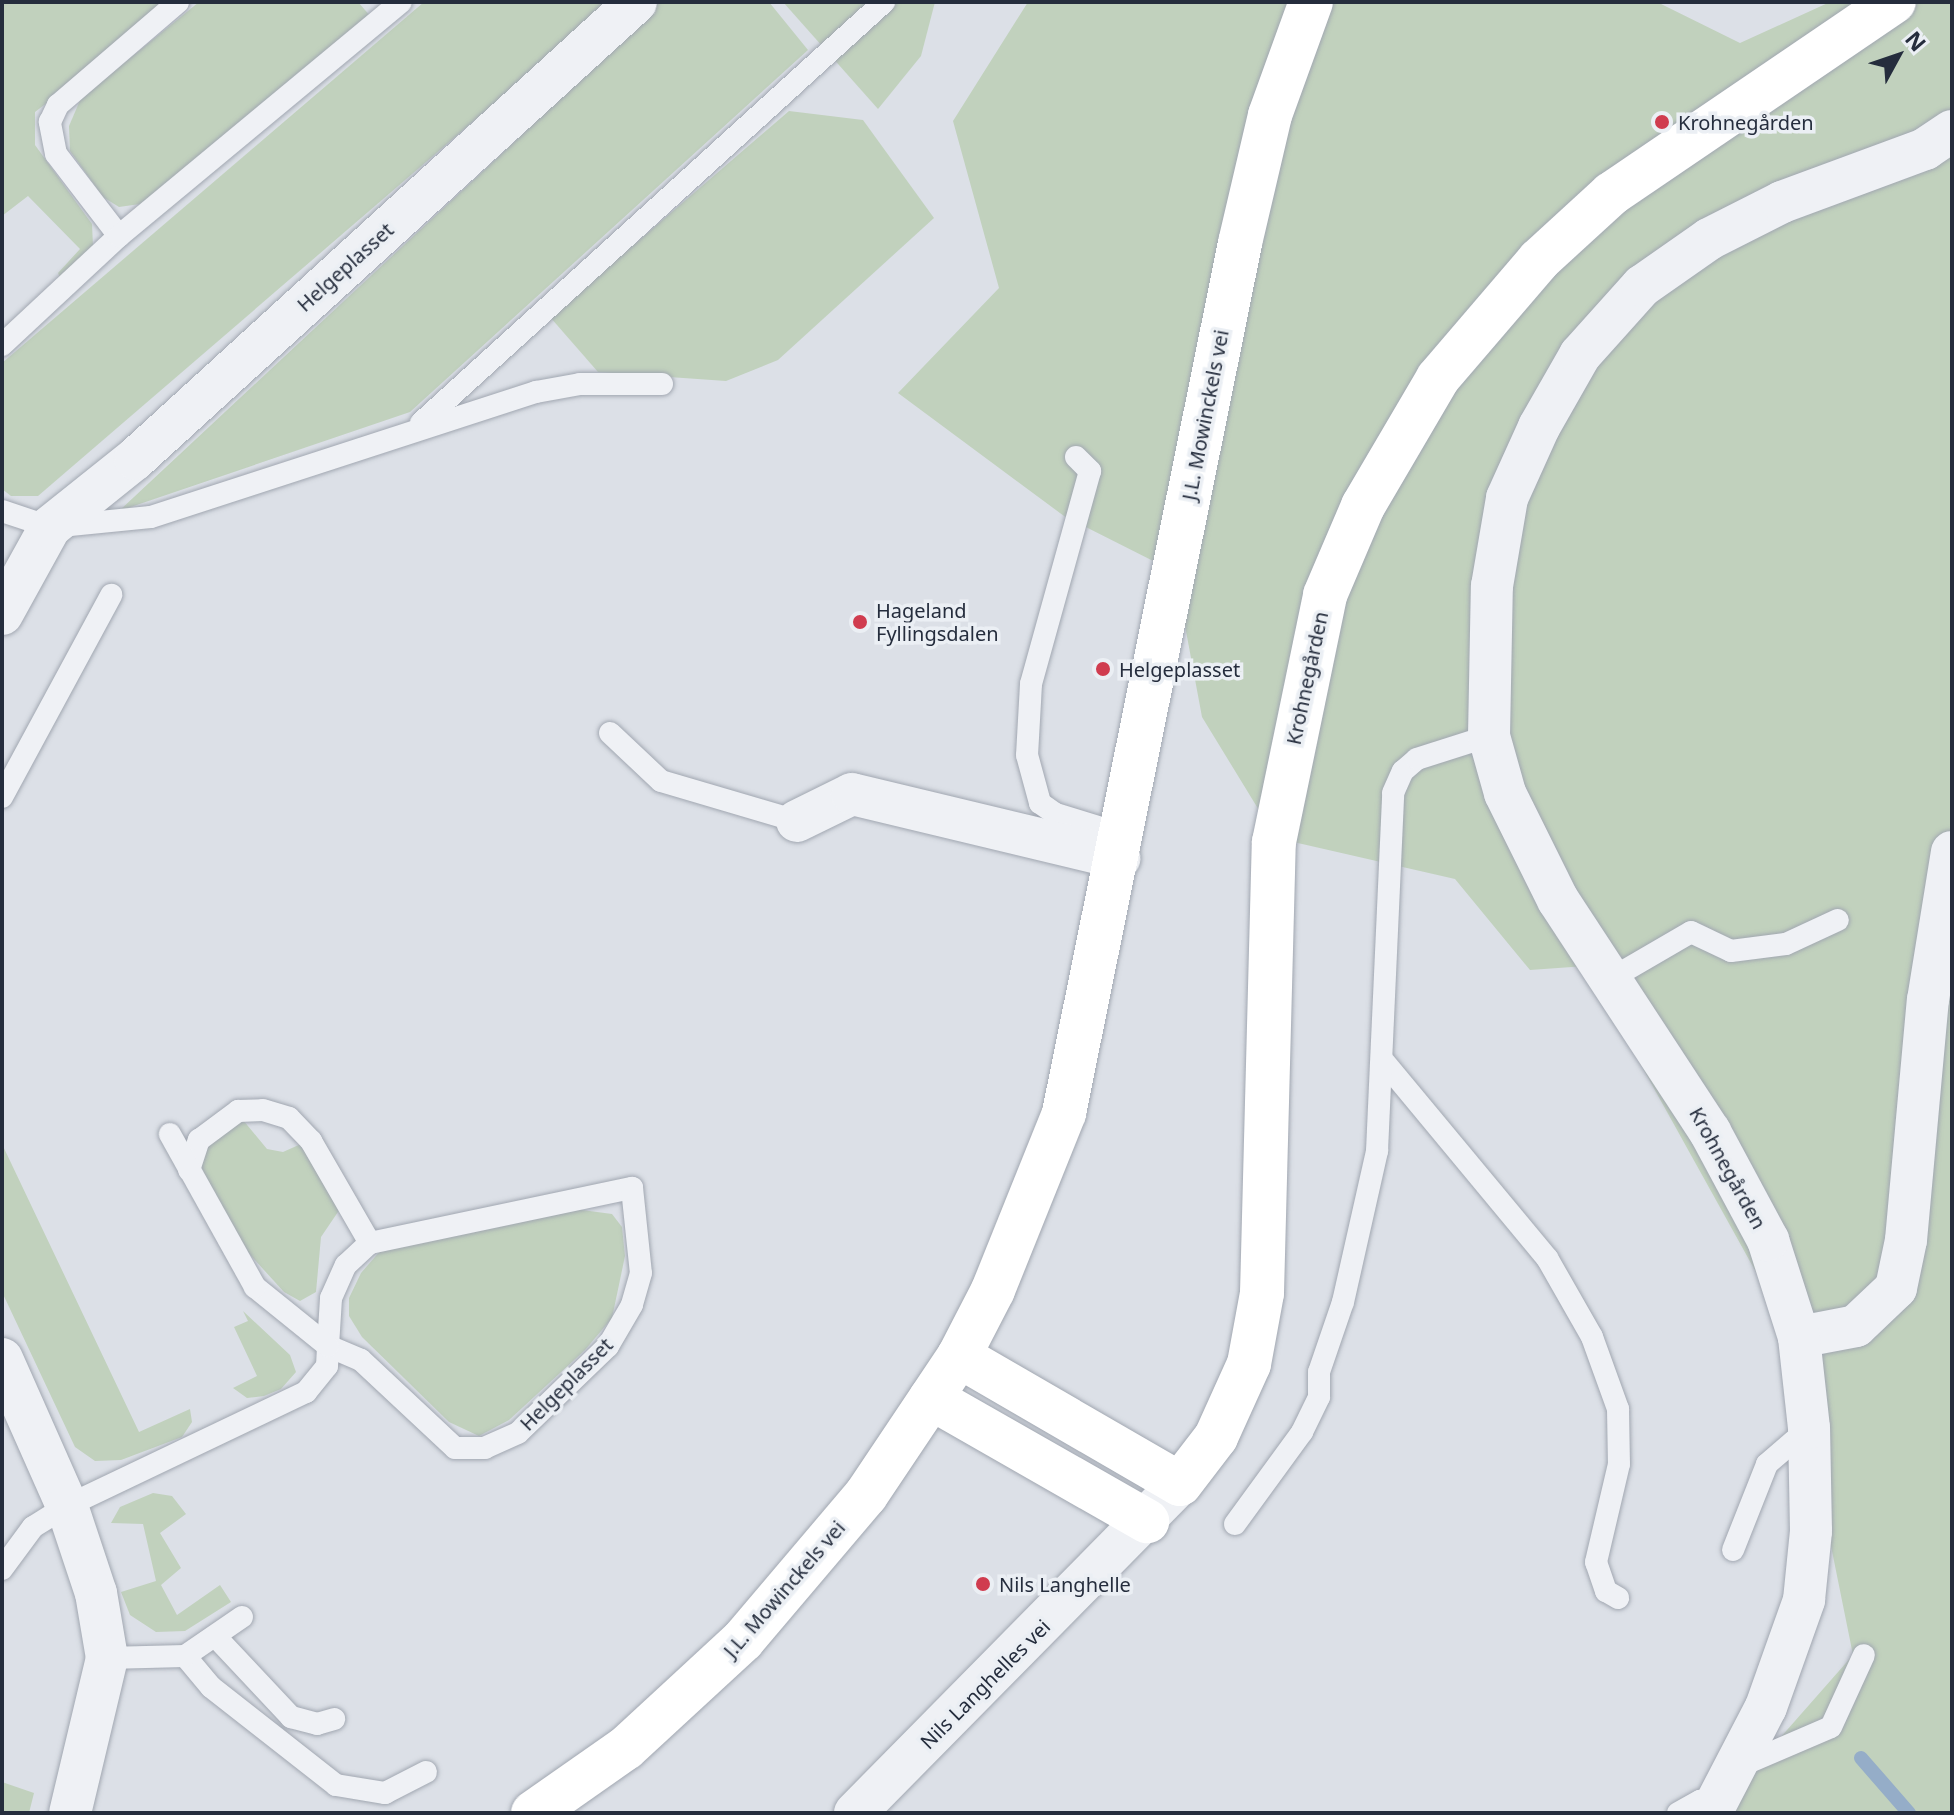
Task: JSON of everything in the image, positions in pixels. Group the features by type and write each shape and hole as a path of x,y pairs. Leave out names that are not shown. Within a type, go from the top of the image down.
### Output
{"main road":[{"name":"J.L. Mowinckels vei","path":"533,1813 626,1748 743,1640 866,1495 959,1356 993,1290 1064,1113 1240,243 1270,115 1311,2"},
{"name":"Krohnegården","path":"1180,1484 1216,1437 1249,1364 1262,1293 1274,842 1325,595 1363,506 1438,378 1539,260 1611,194 1894,2"},
{"path":"959,1356 1180,1484"},
{"path":"931,1398 1147,1521"}],"street":[{"name":"Helgeplasset","path":"2,614 50,527 135,459 636,2"},
{"name":"Krohnegården","path":"1702,1811 1737,1768 1766,1707 1804,1600 1811,1531 1809,1428 1799,1337 1768,1240 1710,1132 1612,978 1558,900 1525,838 1489,736 1492,586 1507,498 1539,427 1580,355 1642,286 1709,239 1782,202 1925,149 1952,131"},
{"path":"797,821 852,794 1120,846"},
{"path":"1799,1337 1856,1326 1896,1288 1906,1240 1928,1000 1952,852"},
{"path":"2,1359 67,1506 96,1593 107,1658 70,1813"},
{"name":"Nils Langhelles vei","path":"855,1813 1147,1521 1180,1484"}],"lane":[{"path":"119,236 56,154 50,122 58,105 178,2"},
{"path":"414,429 884,2"},
{"path":"2,345 119,236 387,7"},
{"path":"2,511 50,527 151,517 414,429 536,392 580,384 662,384"},
{"path":"1076,457 1090,471 1034,673 1027,755 1040,803 1120,846"},
{"path":"2,797 111,595"},
{"path":"610,733 661,781 797,821"},
{"path":"1235,1524 1302,1432 1319,1397 1319,1372 1343,1302 1377,1151 1385,1063 1393,793 1403,771 1417,759 1489,736"},
{"path":"1612,978 1691,932 1731,951 1786,944 1838,920"},
{"path":"1385,1063 1547,1258 1592,1337 1618,1409 1619,1464 1596,1562 1606,1591 1618,1598"},
{"path":"2,1569 33,1527 67,1506 306,1392 327,1366 331,1298 346,1265 370,1243 311,1141 289,1118 263,1110 238,1111 199,1140 189,1170"},
{"name":"Helgeplasset","path":"170,1134 255,1287 328,1346 361,1360 455,1448 485,1448 518,1433 608,1346 632,1305 641,1273 632,1188 370,1243"},
{"path":"1733,1550 1767,1464 1809,1428"},
{"path":"107,1658 185,1656 242,1617"},
{"path":"216,1637 291,1717 317,1724 334,1719"},
{"path":"1737,1768 1831,1727 1864,1655"},
{"path":"185,1656 211,1687 336,1785 385,1793 426,1772"}],"green space":[{"path":"2,2 178,2 35,112 35,145 92,224 93,246 62,282 58,273 80,249 28,196 2,216"},
{"path":"199,2 358,2 372,18 147,203 119,207 103,197 70,151 69,126 81,98"},
{"path":"424,2 612,2 38,496 11,496 2,489 2,363"},
{"path":"656,2 769,2 808,50 410,412 119,511 541,117"},
{"path":"783,2 935,2 921,56 878,109"},
{"path":"1028,2 1657,2 1740,43 1830,2 1952,2 1952,1813 1714,1813 1853,1655 1787,1328 1586,966 1530,970 1455,879 1276,838 1202,717 1175,572 1064,516 898,393 999,288 953,121"},
{"path":"789,111 863,120 934,218 778,360 726,381 598,372 550,317"},
{"path":"243,1120 267,1149 283,1152 301,1144 342,1206 321,1237 316,1292 300,1301 284,1292 243,1247 201,1176 203,1154 213,1139"},
{"path":"2,1144 139,1432 190,1409 192,1422 182,1437 121,1460 95,1461 75,1447 2,1292"},
{"path":"567,1208 612,1214 622,1227 625,1256 612,1318 585,1350 509,1420 479,1436 449,1422 362,1337 349,1316 349,1298 361,1273 381,1250"},
{"path":"243,1311 290,1355 296,1372 281,1389 264,1396 247,1398 233,1388 257,1376 234,1327 248,1321"},
{"path":"153,1493 172,1496 186,1514 160,1533 181,1568 161,1585 177,1615 220,1585 231,1602 185,1631 156,1632 130,1615 121,1592 156,1581 143,1524 111,1523 120,1507"},
{"path":"2,1782 34,1793 29,1813 2,1813"}],"waterway":[{"path":"1861,1758 1909,1813"}],"place":[{"name":"Krohnegården","path":"1662,122"},
{"name":"Hageland Fyllingsdalen","path":"860,622"},
{"name":"Helgeplasset","path":"1103,669"},
{"name":"Nils Langhelle","path":"983,1584"}]}
